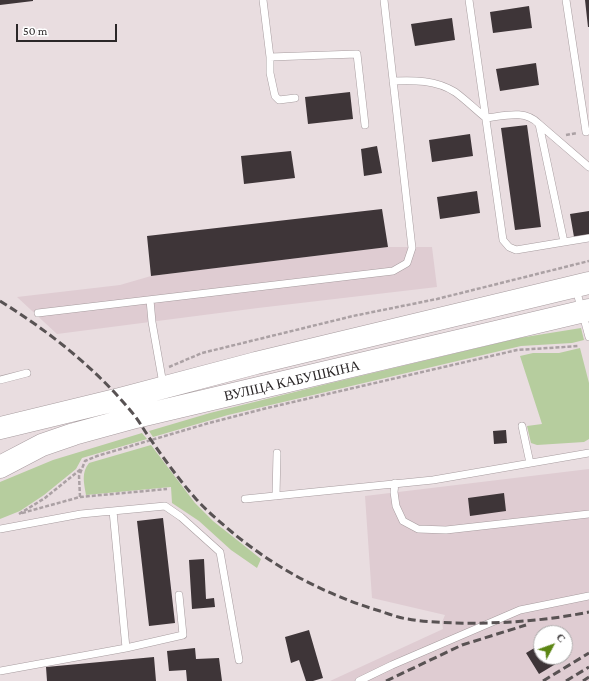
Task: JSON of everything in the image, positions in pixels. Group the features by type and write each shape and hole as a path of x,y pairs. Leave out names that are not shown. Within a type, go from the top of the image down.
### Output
{"main road":[{"name":"ВУЛІЦА КАБУШКІНА","path":"0,428 164,388 256,363 582,285"},
{"name":"ВУЛІЦА КАБУШКІНА","path":"0,467 42,445 74,434 136,417 586,311"}],"lane":[{"path":"263,0 270,57 270,73 275,96 279,100 295,98"},
{"path":"38,313 393,271 407,263 412,248 384,0"},
{"path":"469,0 503,240 509,247 516,250 589,238"},
{"path":"566,0 586,132"},
{"path":"270,57 357,54 365,125"},
{"path":"392,81 418,80 439,84 455,92 486,118 520,114 533,118 589,167"},
{"path":"539,124 564,242"},
{"path":"582,285 589,337"},
{"path":"150,300 152,322 164,388"},
{"path":"0,380 27,373"},
{"path":"522,426 530,464"},
{"path":"276,496 277,453"},
{"path":"245,499 433,480 589,453"},
{"path":"395,484 394,492 396,506 404,521 418,529 446,530 589,514"},
{"path":"0,529 81,514 165,506 181,517 220,552 239,660"},
{"path":"113,511 126,648"},
{"path":"0,671 126,648 183,635 179,595"},
{"path":"359,681 399,662 520,610 589,596"}],"path":[{"path":"554,137 586,132"},
{"path":"80,497 79,476 82,468 85,461 97,456 209,423 263,409 517,350 579,346"},
{"path":"19,514 45,498 82,468"},
{"path":"12,517 80,497 167,489"}],"shaded area":[{"path":"388,247 432,247 437,287 57,334 17,297 120,285 151,276"},
{"path":"589,469 589,681 330,681 443,629 442,622 445,615 372,598 365,496"}],"green space":[{"path":"581,328 584,340 572,343 521,346 228,415 153,437 149,431 210,413 519,338"},
{"path":"580,348 589,383 589,439 584,442 537,445 531,443 527,426 542,424 520,356 533,353 559,353"},
{"path":"142,433 147,439 82,458 76,469 44,495 20,511 0,519 0,482 53,460"},
{"path":"151,445 195,503 213,521 261,559 257,568 231,550 199,521 172,503 171,487 86,495 84,474 89,463"}],"building":[{"path":"0,0 33,0 33,1 0,5"},
{"path":"585,0 589,0 589,27 588,27"},
{"path":"529,6 532,28 493,33 490,12"},
{"path":"452,18 455,40 415,46 411,24"},
{"path":"536,63 539,85 500,91 496,69"},
{"path":"350,92 353,119 308,124 305,97"},
{"path":"527,125 541,227 515,230 501,128"},
{"path":"470,134 473,156 432,162 429,140"},
{"path":"377,146 382,173 364,176 361,149"},
{"path":"291,151 295,178 244,184 241,156"},
{"path":"477,191 480,213 440,219 437,197"},
{"path":"382,209 388,247 151,276 147,236"},
{"path":"589,211 589,235 574,237 570,214"},
{"path":"506,430 507,443 494,444 493,431"},
{"path":"504,493 506,511 470,516 468,498"},
{"path":"163,518 175,623 149,626 137,521"},
{"path":"204,559 206,599 214,598 215,607 192,609 189,560"},
{"path":"309,630 323,678 313,681 306,681 299,660 291,663 285,637"},
{"path":"195,648 196,659 219,658 222,681 187,681 186,670 169,671 167,651"},
{"path":"533,649 533,664 526,653"},
{"path":"154,657 156,681 47,681 46,667"},
{"path":"533,665 554,665 539,674"}],"railway":[{"path":"0,301 55,339 89,368 121,399 135,416 184,485 210,513 250,546 303,580 360,605 398,617 419,621 488,623 539,620 589,612"},
{"path":"386,681 462,645 526,625"},
{"path":"543,681 589,653"},
{"path":"566,681 589,667"},
{"path":"583,681 589,677"}]}
